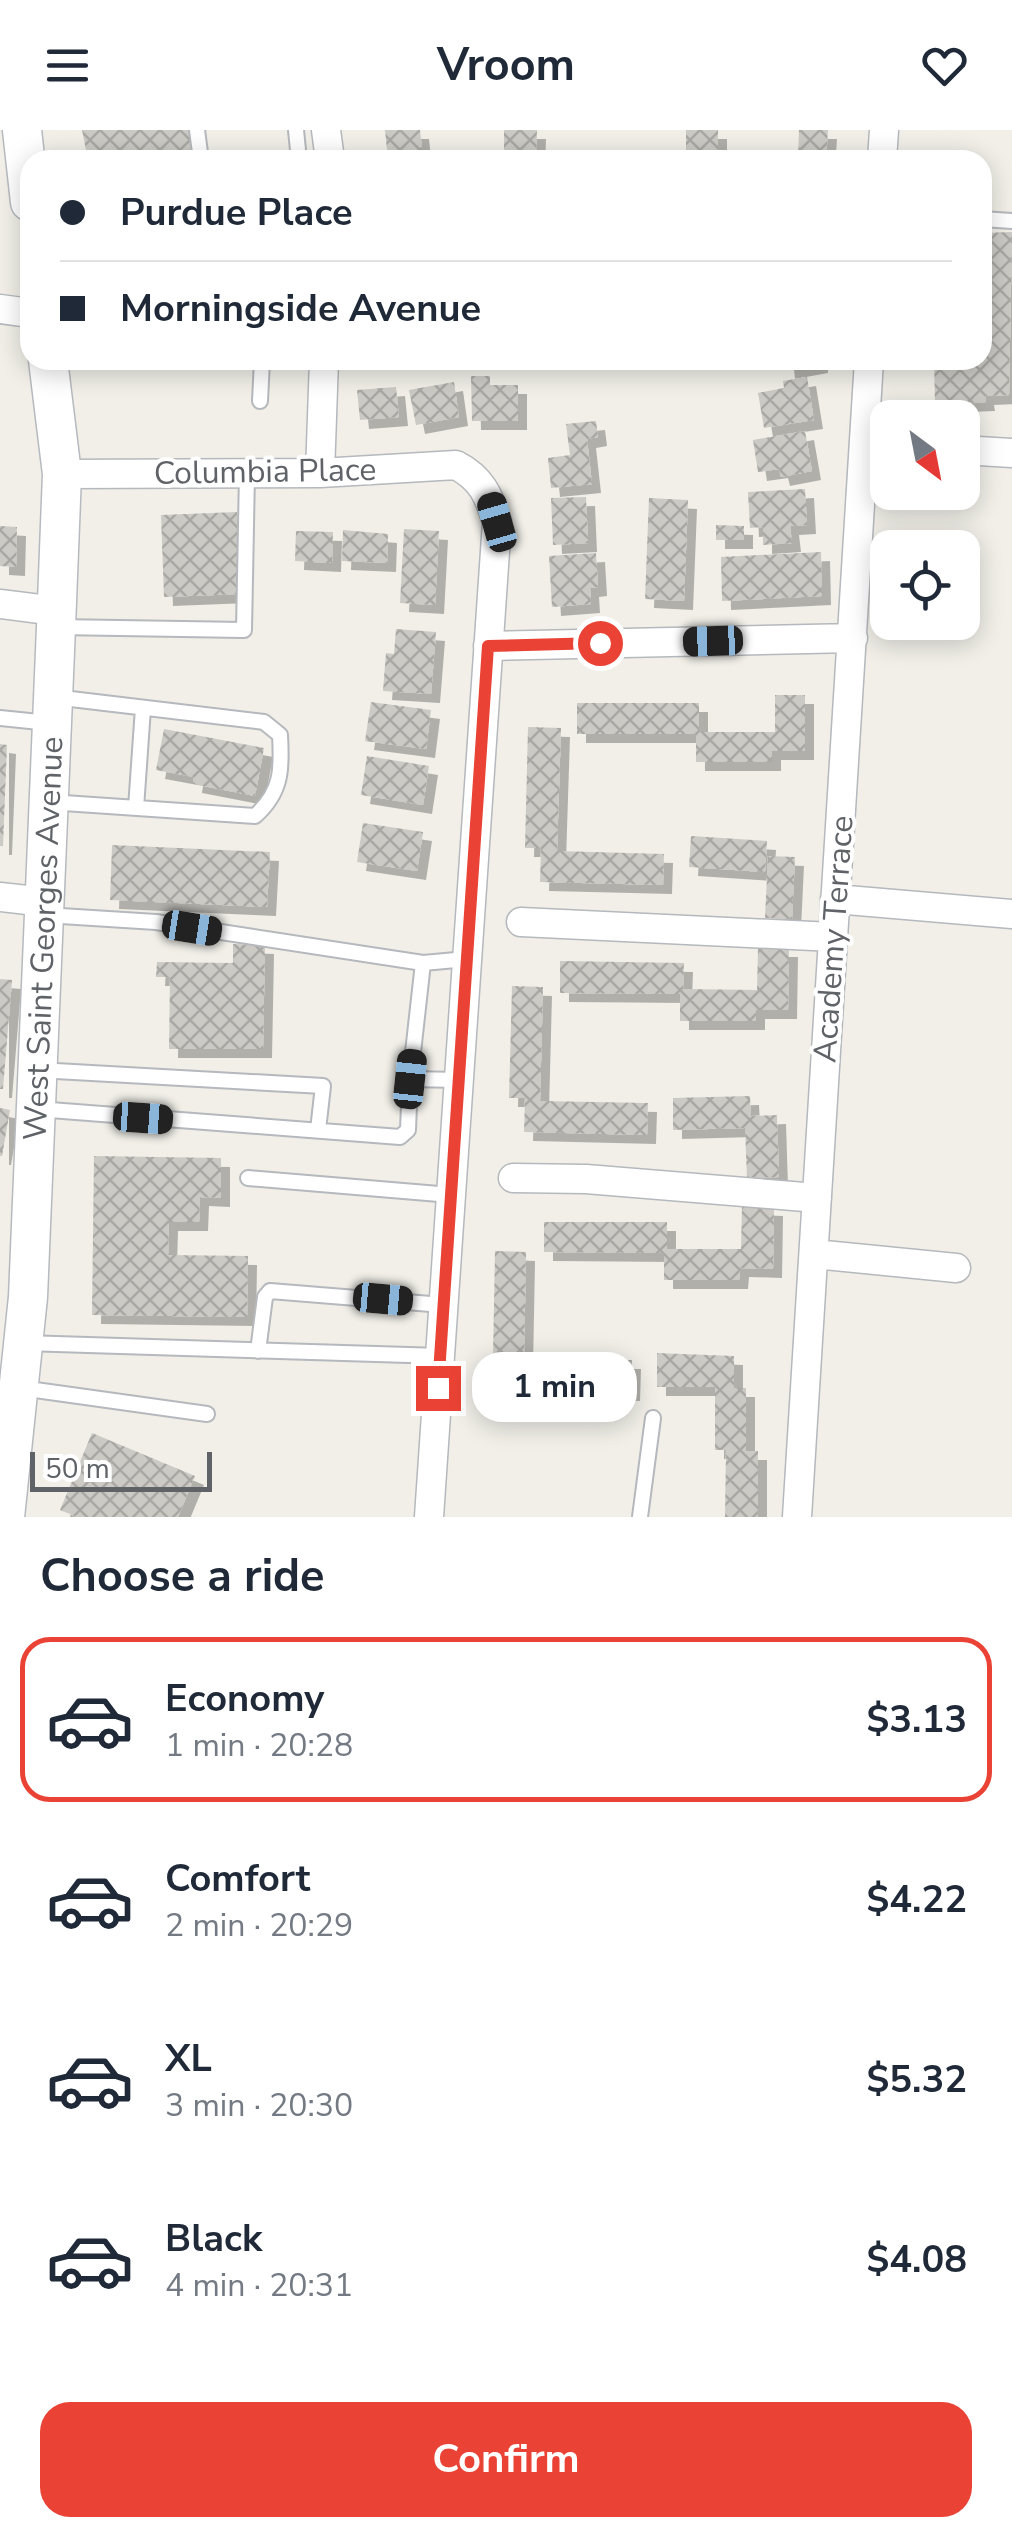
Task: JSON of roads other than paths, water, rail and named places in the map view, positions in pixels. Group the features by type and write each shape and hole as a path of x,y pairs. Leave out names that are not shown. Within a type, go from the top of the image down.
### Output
{"main road":[{"name":"West Saint Georges Avenue","path":"2,1517 21,1388 38,1070 62,474 49,370"}],"street":[{"path":"320,473 324,370"},
{"name":"Academy Terrace","path":"870,370 872,400"},
{"path":"980,451 1012,453"},
{"name":"Columbia Place","path":"62,474 320,473 456,465 476,475 490,498 497,522 488,646"},
{"name":"Academy Terrace","path":"798,1517 853,638 870,495"},
{"path":"0,604 56,619"},
{"path":"429,1517 488,646 853,638"},
{"path":"0,896 44,908"},
{"path":"836,899 1012,914"},
{"path":"522,922 833,937"},
{"path":"513,1178 586,1178 817,1198"},
{"path":"814,1254 956,1268"}],"lane":[{"path":"260,401 262,370"},
{"path":"56,619 244,630 247,473"},
{"path":"136,808 143,708"},
{"path":"0,718 52,710 143,708 264,722 280,735 282,774 271,802 255,816 49,802"},
{"path":"44,908 424,963 467,959"},
{"path":"36,1108 400,1138 408,1130 424,963"},
{"path":"38,1070 322,1086 318,1130"},
{"path":"410,1079 458,1080"},
{"path":"248,1178 451,1195"},
{"path":"258,1350 265,1296 270,1291 443,1305"},
{"path":"24,1344 440,1356"},
{"path":"21,1388 207,1414"},
{"path":"640,1517 653,1418"}]}
